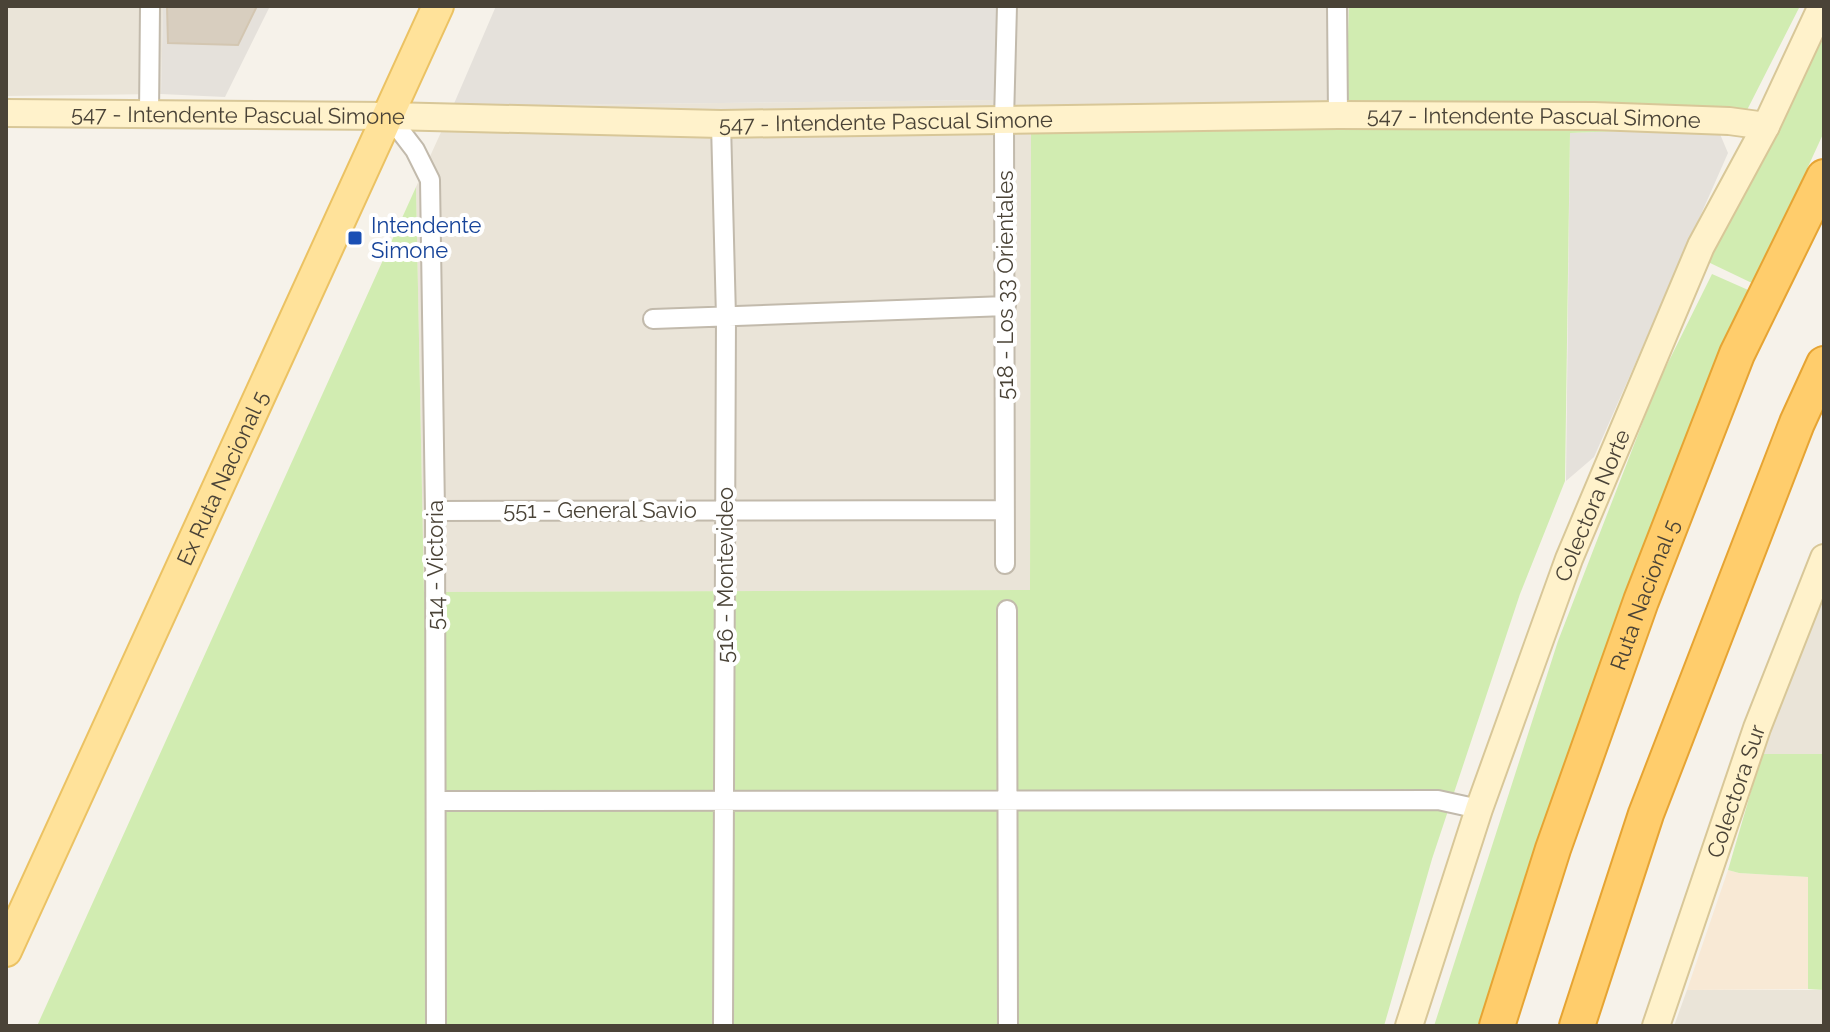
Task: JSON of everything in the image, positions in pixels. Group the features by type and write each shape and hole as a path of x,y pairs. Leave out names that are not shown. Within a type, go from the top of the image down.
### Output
{"highway":[{"name":"Ruta Nacional 5","path":"1497,1026 1553,849 1647,586 1737,354 1824,177"},
{"path":"1577,1026 1646,814 1797,423 1824,364"}],"main road":[{"name":"Ex Ruta Nacional 5","path":"6,951 438,6"}],"street":[{"path":"149,115 150,6"},
{"name":"518 - Los 33 Orientales","path":"1005,564 1004,120 1007,6"},
{"path":"1337,6 1338,115"},
{"name":"Colectora Norte","path":"1409,1026 1479,809 1569,559 1701,246 1766,126 1822,6"},
{"name":"547 - Intendente Pascual Simone","path":"6,113 389,116 721,124 1338,115 1594,116 1729,121 1766,126"},
{"name":"514 - Victoria","path":"389,116 415,150 430,180 435,511 436,1026"},
{"name":"516 - Montevideo","path":"721,124 726,317 723,1026"},
{"path":"653,319 1006,306"},
{"name":"551 - General Savio","path":"435,511 1004,510"},
{"name":"Colectora Sur","path":"1656,1026 1757,728 1822,567"},
{"path":"1007,610 1008,1026"},
{"path":"436,801 1438,800 1479,809"}],"shaded area":[{"path":"6,6 163,6 161,94 6,96"},
{"path":"163,6 270,6 225,97 161,94"},
{"path":"496,6 997,6 997,100 453,106"},
{"path":"997,6 1349,6 1346,125 1031,128 1030,590 424,592 416,187 453,106 996,100"},
{"path":"1717,127 1728,153 1594,457 1566,481 1570,133"},
{"path":"1824,567 1824,754 1762,754"},
{"path":"1728,870 1808,877 1808,989 1687,990"},
{"path":"1687,990 1824,990 1824,1026 1674,1026"}],"green space":[{"path":"1349,6 1800,6 1745,114 1717,127 1570,133 1565,481 1520,594 1432,859 1384,1026 37,1026 416,187 424,592 1030,590 1031,128 1345,125"},
{"path":"1824,30 1824,132 1754,284 1708,262"},
{"path":"1712,274 1755,293 1612,640 1501,957 1482,1026 1434,1026 1558,641 1658,383"},
{"path":"1762,754 1824,754 1824,990 1808,989 1808,877 1728,870"}],"building":[{"path":"167,6 257,6 238,45 168,43"}],"place":[{"name":"Intendente Simone","path":"355,238"}]}
